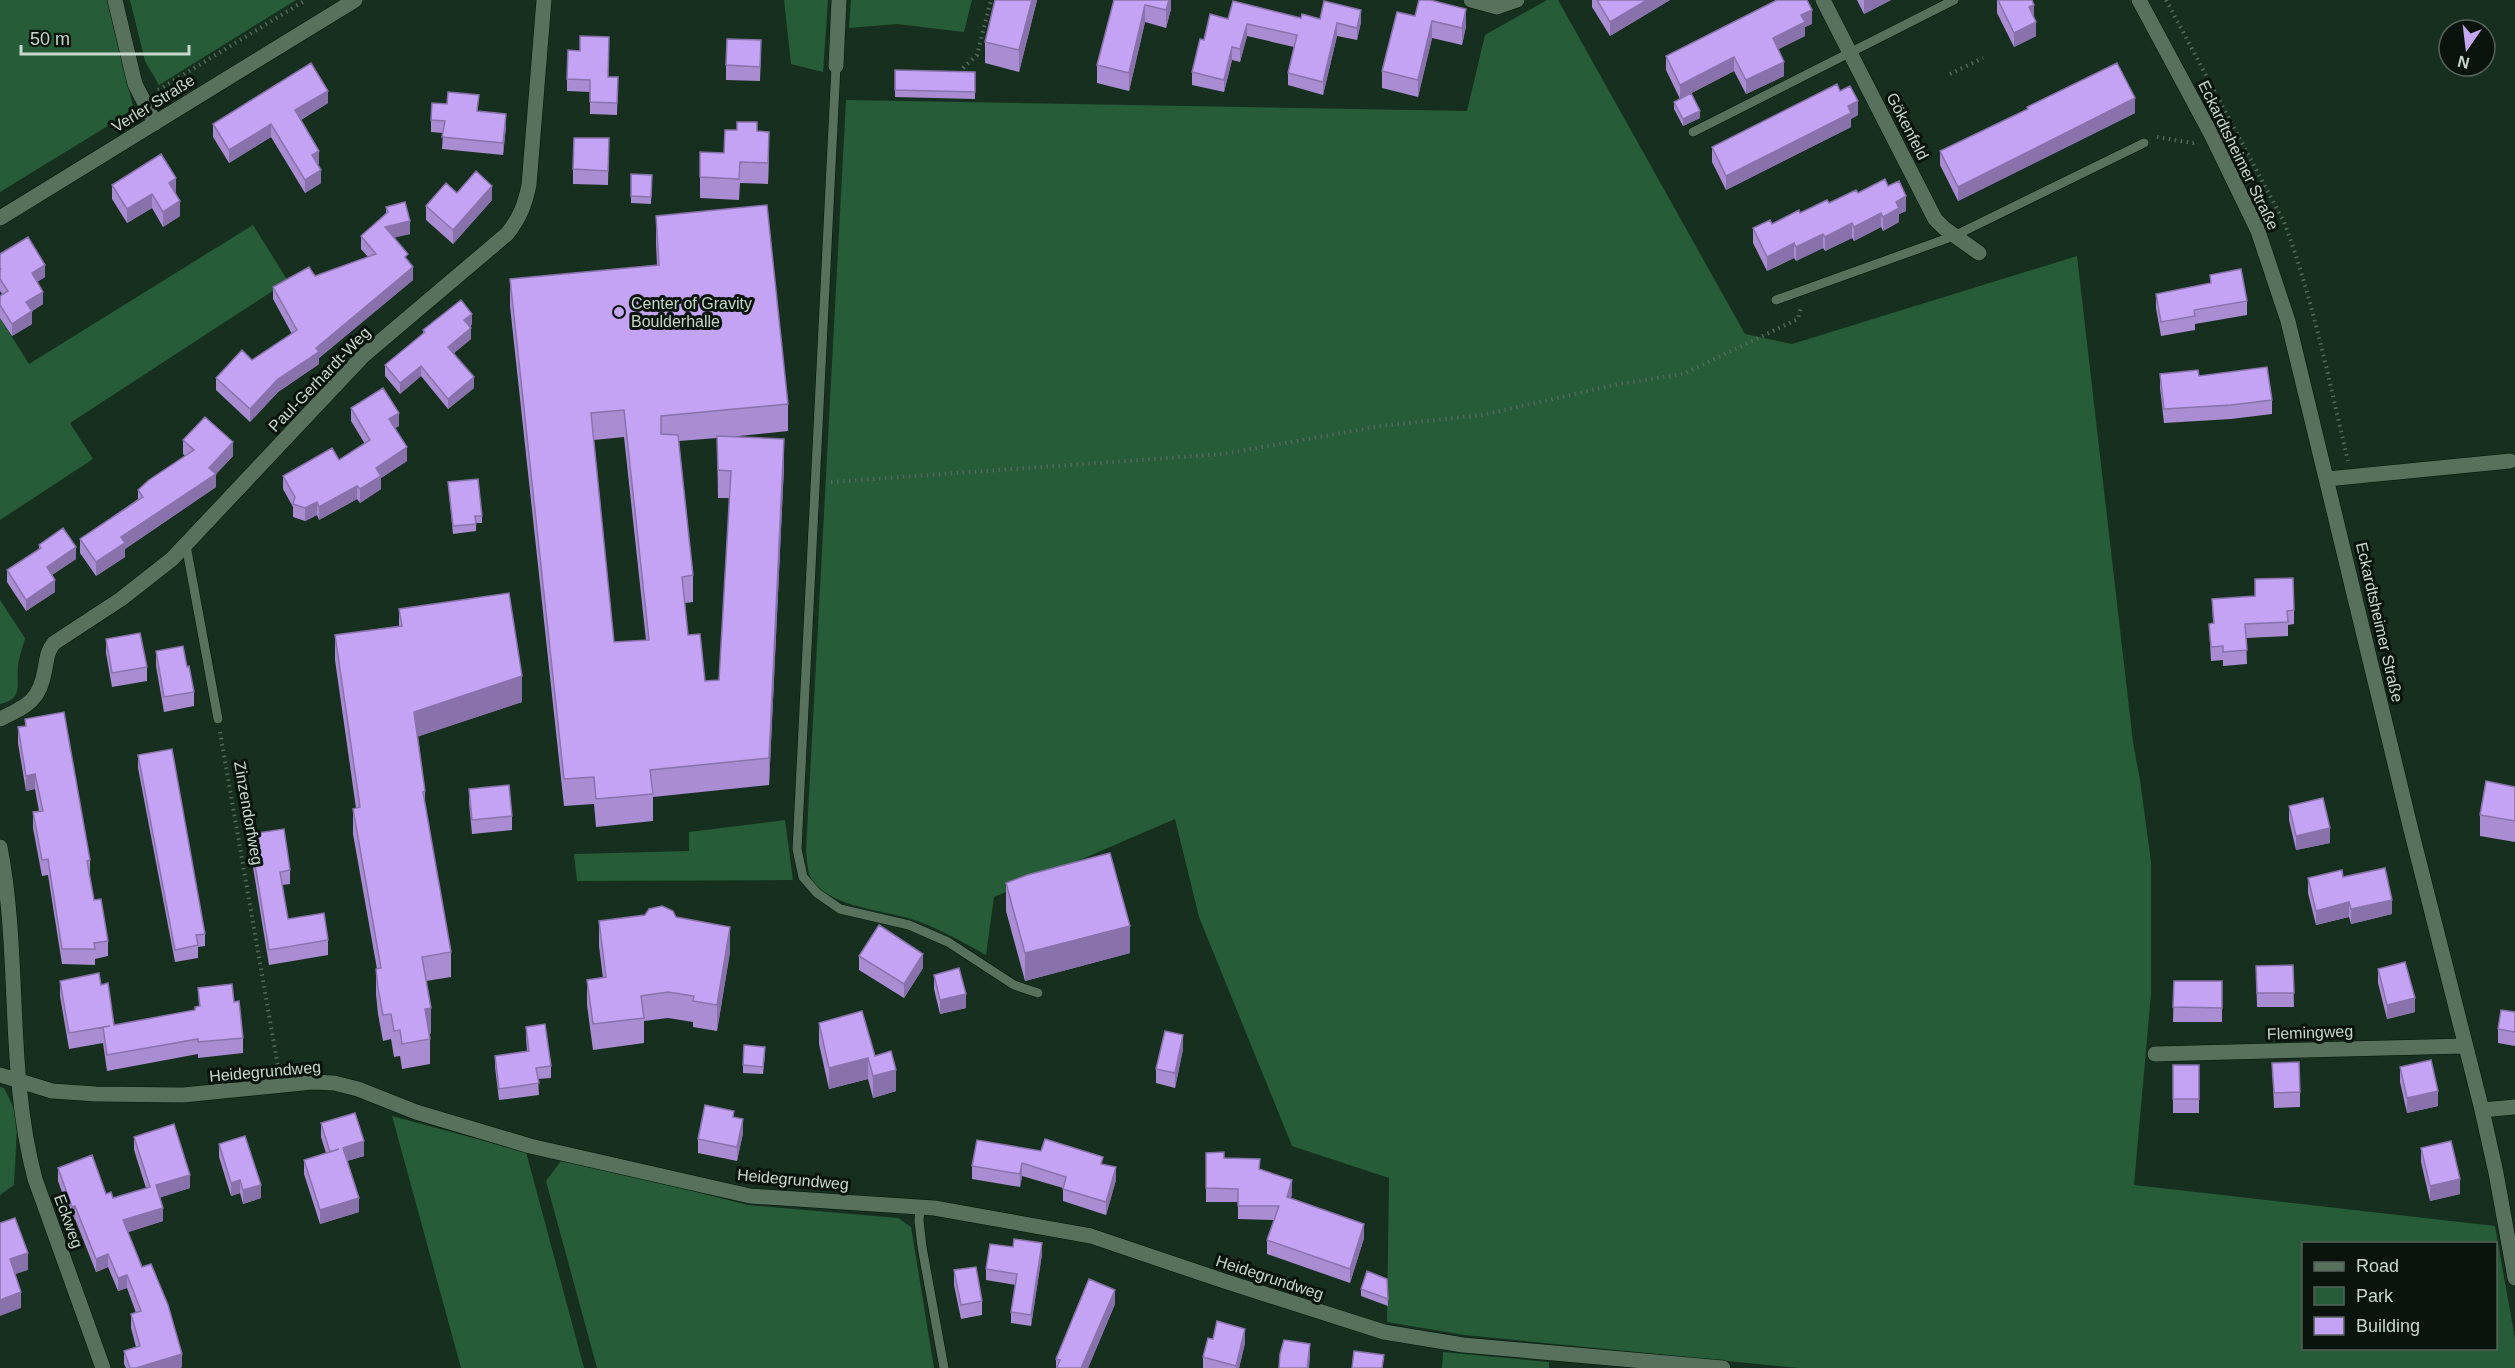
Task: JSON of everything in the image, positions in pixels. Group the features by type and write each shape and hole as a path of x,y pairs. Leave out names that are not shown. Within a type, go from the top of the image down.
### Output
{"street":[{"path":"115,0 135,84 155,123"},
{"name":"Verler Straße","path":"0,218 355,0"},
{"name":"Paul-Gerhardt-Weg","path":"0,719 25,707 37,695 43,680 49,649 54,643 121,599 186,545 363,356 499,240 517,221 525,206 529,185 544,0"},
{"path":"836,66 839,0"},
{"path":"1471,0 1497,7 1517,0"},
{"name":"Gökenfeld","path":"1823,0 1935,219 1954,236 1979,253"},
{"name":"Eckardtsheimer Straße","path":"2139,0 2213,138 2258,231 2288,321 2482,1110 2515,1278"},
{"path":"2327,479 2510,461"},
{"path":"0,847 11,914 20,1081"},
{"name":"Flemingweg","path":"2155,1054 2465,1046"},
{"name":"Heidegrundweg","path":"0,1075 52,1091 96,1094 183,1095 313,1082 334,1083 358,1089 416,1112 530,1146 750,1196 920,1207 1090,1236 1384,1332 1463,1345 1723,1368"},
{"name":"Eckweg","path":"20,1081 28,1151 35,1179 103,1368"},
{"path":"2482,1110 2515,1107"}],"lane":[{"path":"1693,132 1954,0"},
{"path":"836,66 797,849 803,877 817,893 840,909 909,925 948,942 1014,985 1038,993"},
{"path":"1776,300 1954,236 2144,143"},
{"path":"186,545 218,719"},
{"path":"920,1207 922,1247 944,1368"}],"path":[{"path":"963,68 977,55 991,0"},
{"path":"1950,74 1983,58"},
{"path":"2144,143 2156,137 2193,143 2213,138 2232,123"},
{"path":"815,483 1223,454 1381,426 1482,415 1619,384 1683,375 1798,319 1805,290"},
{"name":"Zinzendorfweg","path":"218,719 282,1085"}],"green space":[{"path":"0,0 107,0 134,110 0,192"},
{"path":"130,0 296,0 159,85 145,61"},
{"path":"784,0 828,0 823,72 791,64"},
{"path":"851,0 972,0 964,32 897,24 849,28"},
{"path":"1547,0 1558,0 1745,334 1792,344 2077,256 2133,742 2151,862 2151,994 2134,1185 2495,1226 2515,1339 2515,1368 1799,1368 1464,1335 1387,1322 1389,1178 1292,1146 1199,917 1175,819 994,897 986,955 930,926 839,900 816,885 809,874 806,851 846,100 1467,111 1485,35"},
{"path":"253,225 288,281 70,423 93,459 0,520 0,318 29,364"},
{"path":"0,600 25,638 19,662 16,695 8,702 0,704"},
{"path":"785,820 793,880 577,881 574,854 689,851 689,832"},
{"path":"0,1087 4,1088 14,1108 17,1128 14,1185 0,1195"},
{"path":"392,1116 526,1152 584,1368 461,1368"},
{"path":"561,1161 605,1169 748,1205 898,1218 911,1227 934,1368 597,1368 546,1181"},
{"path":"1443,1352 1549,1362 1549,1368 1442,1368"}],"building":[{"path":"995,0 1032,0 1019,50 985,42"},
{"path":"1114,0 1169,0 1166,10 1145,5 1129,73 1097,65"},
{"path":"1419,0 1430,0 1466,9 1462,28 1432,21 1418,80 1382,71 1397,12 1415,16"},
{"path":"1597,0 1647,0 1610,22"},
{"path":"1777,0 1807,0 1812,10 1801,15 1805,22 1773,38 1784,62 1746,80 1734,57 1680,85 1666,56"},
{"path":"1998,0 2032,0 2034,5 2029,7 2036,22 2014,33"},
{"path":"1233,1 1301,18 1302,14 1320,19 1324,1 1361,10 1357,28 1337,23 1323,82 1288,73 1297,35 1247,24 1240,49 1232,47 1224,80 1192,72 1200,39 1204,40 1210,14 1228,19"},
{"path":"580,36 609,37 608,77 618,77 617,103 590,102 590,80 567,79 568,50 580,51"},
{"path":"727,39 761,40 760,67 726,65"},
{"path":"311,63 328,91 295,110 319,151 312,155 321,170 305,180 271,124 229,150 213,124"},
{"path":"2117,63 2135,98 1958,187 1940,151"},
{"path":"895,70 975,72 975,92 895,90"},
{"path":"1837,84 1840,91 1850,86 1858,101 1848,106 1851,113 1726,176 1712,147"},
{"path":"448,92 479,95 477,111 506,114 503,143 442,137 445,121 431,120 432,103 447,104"},
{"path":"1691,93 1700,111 1683,119 1674,102"},
{"path":"737,122 757,122 757,131 769,132 768,163 740,162 739,179 700,177 700,152 724,153 725,130 737,130"},
{"path":"574,138 609,138 608,171 573,169"},
{"path":"161,154 176,178 169,183 180,201 163,212 152,194 127,209 112,185"},
{"path":"476,171 492,186 453,230 426,206 446,183 457,193"},
{"path":"631,174 652,175 651,197 631,196"},
{"path":"1885,179 1888,186 1899,181 1906,196 1896,202 1899,208 1883,217 1881,213 1854,227 1852,223 1825,237 1823,234 1796,247 1794,243 1767,257 1753,228 1770,220 1772,224 1799,210 1800,213 1827,200 1829,203 1856,190 1858,193"},
{"path":"405,202 410,221 385,227 408,254 405,257 413,267 316,348 319,352 278,379 250,409 216,378 242,350 252,360 297,330 273,287 309,267 315,276 376,254 361,236 388,212 386,207"},
{"path":"767,205 788,404 661,416 661,434 678,435 693,575 682,577 688,635 700,634 705,681 719,680 731,471 718,470 717,436 784,439 769,758 650,770 653,794 596,799 594,777 564,779 510,279 659,265 656,216","holes":["624,410 649,640 614,642 591,413"]},
{"path":"28,237 45,265 32,273 43,292 26,302 32,311 12,324 0,305 0,296 8,291 0,279 0,254"},
{"path":"2241,269 2247,301 2194,310 2195,316 2161,322 2156,294 2211,283 2210,275"},
{"path":"461,300 472,314 464,320 471,328 448,347 474,377 448,399 421,366 400,383 385,365 425,332 423,330"},
{"path":"2267,367 2272,400 2164,409 2160,374 2198,370 2199,376"},
{"path":"383,388 399,413 389,419 407,447 376,468 381,476 360,489 357,486 319,507 317,502 305,508 293,504 295,497 283,476 332,448 339,460 370,440 351,408"},
{"path":"205,417 233,442 209,468 216,474 121,537 125,543 96,562 80,539 143,497 138,490 194,450 183,440"},
{"path":"478,479 482,516 475,516 476,524 453,526 448,482"},
{"path":"63,528 76,547 47,567 55,580 26,600 7,570 41,548 39,545"},
{"path":"2293,578 2294,610 2287,611 2288,622 2245,624 2247,650 2223,652 2223,646 2211,647 2209,624 2214,623 2212,599 2255,596 2255,579"},
{"path":"509,593 522,676 414,712 425,791 423,792 451,952 422,957 431,1008 425,1009 430,1039 402,1044 400,1030 394,1031 391,1014 383,1015 378,988 376,969 381,968 353,809 360,807 335,635 402,626 399,609"},
{"path":"140,633 147,667 112,673 106,639"},
{"path":"183,646 194,692 164,697 156,651"},
{"path":"64,712 90,860 87,861 94,900 101,899 108,941 94,943 95,949 62,949 48,859 42,860 33,812 43,811 35,774 26,776 18,727 26,726 25,719"},
{"path":"172,749 205,934 196,935 198,945 175,950 138,755"},
{"path":"2486,781 2515,787 2515,821 2480,815"},
{"path":"509,785 512,816 472,820 469,789"},
{"path":"2323,798 2330,828 2296,836 2289,806"},
{"path":"284,829 290,870 280,872 288,919 324,913 328,940 269,950 250,834"},
{"path":"1110,853 1130,926 1025,953 1006,883 1027,875"},
{"path":"2385,868 2392,900 2351,909 2349,902 2316,911 2308,878 2342,870 2343,877"},
{"path":"662,906 673,911 676,917 730,927 717,1005 693,1001 694,996 668,992 641,996 644,1018 593,1024 587,980 606,977 599,921 645,915 649,909"},
{"path":"879,925 923,954 904,984 859,956"},
{"path":"2405,962 2415,998 2387,1005 2378,969"},
{"path":"2293,965 2294,993 2257,993 2256,966"},
{"path":"959,968 966,994 940,1000 934,975"},
{"path":"99,973 101,985 108,983 114,1025 195,1010 195,1007 200,1006 198,988 232,984 234,1002 239,1001 243,1038 198,1042 198,1039 107,1055 103,1027 69,1033 60,981"},
{"path":"2174,981 2222,981 2222,1008 2173,1007"},
{"path":"2501,1010 2515,1012 2515,1032 2498,1029"},
{"path":"862,1011 875,1056 891,1051 896,1070 873,1076 868,1058 829,1068 819,1023"},
{"path":"545,1024 551,1066 536,1068 539,1083 499,1089 495,1056 529,1051 526,1027"},
{"path":"1165,1031 1183,1035 1175,1073 1156,1069"},
{"path":"744,1045 765,1047 763,1067 743,1065"},
{"path":"2431,1060 2438,1091 2407,1098 2400,1067"},
{"path":"2299,1062 2300,1092 2274,1093 2272,1063"},
{"path":"2173,1065 2199,1065 2199,1099 2173,1099"},
{"path":"705,1105 734,1111 733,1117 743,1119 737,1147 698,1139"},
{"path":"355,1113 364,1141 343,1148 359,1198 320,1210 304,1160 330,1152 321,1123"},
{"path":"174,1124 190,1175 156,1185 163,1208 123,1220 142,1267 151,1264 168,1305 182,1354 130,1368 124,1351 140,1346 131,1314 141,1311 127,1275 118,1278 108,1254 96,1259 75,1206 72,1207 58,1168 92,1155 106,1194 111,1192 113,1198 150,1187 134,1137"},
{"path":"245,1136 261,1185 243,1190 240,1180 231,1183 219,1144"},
{"path":"1045,1139 1103,1157 1101,1164 1116,1167 1106,1202 1063,1189 1066,1177 1022,1163 1020,1174 972,1166 977,1140 1041,1151"},
{"path":"2451,1141 2460,1179 2430,1186 2421,1148"},
{"path":"1224,1152 1224,1158 1260,1159 1259,1169 1292,1180 1287,1197 1364,1224 1350,1269 1267,1240 1279,1206 1238,1206 1238,1189 1206,1188 1206,1153"},
{"path":"15,1218 28,1253 10,1259 21,1292 0,1300 0,1223"},
{"path":"1014,1239 1042,1243 1031,1315 1011,1312 1017,1274 986,1269 990,1244 1013,1247"},
{"path":"976,1267 982,1301 961,1305 954,1270"},
{"path":"1367,1271 1387,1279 1388,1299 1361,1289"},
{"path":"1089,1279 1115,1290 1081,1368 1057,1367 1060,1360 1056,1359"},
{"path":"1217,1321 1245,1329 1236,1366 1203,1357 1208,1338 1213,1339"},
{"path":"1284,1340 1310,1344 1307,1368 1279,1368"},
{"path":"1354,1351 1384,1355 1382,1368 1352,1368"}],"place":[{"name":"Center of Gravity Boulderhalle","path":"619,312"}]}
